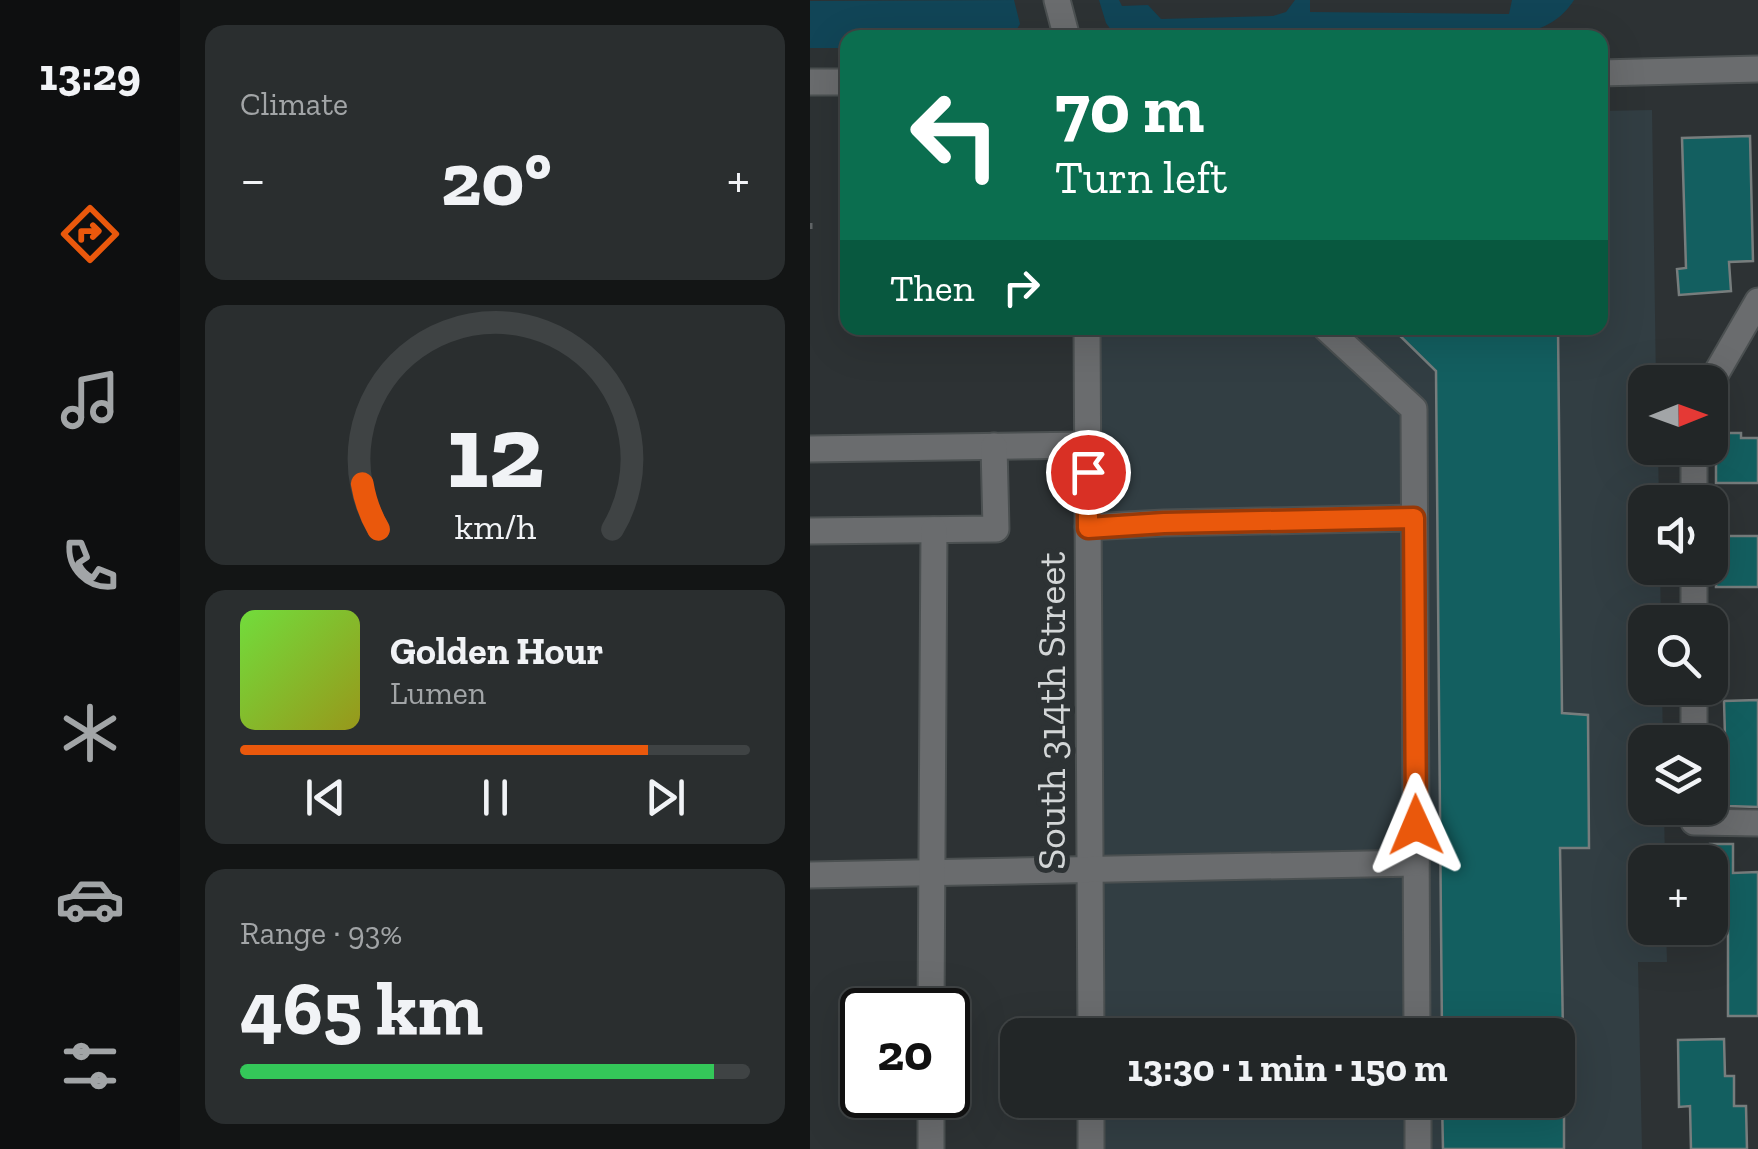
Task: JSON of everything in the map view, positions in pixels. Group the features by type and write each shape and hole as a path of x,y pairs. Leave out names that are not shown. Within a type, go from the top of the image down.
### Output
{"street":[{"path":"1057,0 1065,30"},
{"path":"1608,73 1758,69"},
{"path":"810,82 840,82"},
{"path":"1721,365 1758,301"},
{"name":"South 314th Street","path":"1087,335 1091,1018"},
{"path":"1334,335 1414,409 1416,1018"},
{"path":"810,449 1088,445"},
{"path":"810,531 996,529 994,446"},
{"path":"1088,528 1414,518"},
{"path":"931,988 934,530"},
{"path":"1728,823 1758,823"},
{"path":"810,876 1416,863"},
{"path":"930,1149 931,1118"},
{"path":"1091,1118 1092,1149"},
{"path":"1418,1118 1418,1149"}],"shaded area":[{"path":"1014,0 1020,24 1016,30 840,30 840,48 810,48 810,1"},
{"path":"1099,0 1119,0 1122,6 1148,5 1161,19 1273,16 1286,12 1295,0 1310,0 1310,12 1509,14 1512,0 1574,0 1554,21 1534,30 1111,30"},
{"path":"1652,110 1656,365 1628,365 1628,465 1658,465 1659,485 1628,485 1628,585 1660,585 1661,605 1628,605 1628,705 1662,705 1663,725 1628,725 1628,825 1664,825 1665,845 1628,845 1628,945 1666,945 1667,962 1638,962 1642,1149 1091,1149 1091,1118 1575,1118 1575,1018 1091,1018 1087,335 1608,335 1608,111"}],"building":[{"path":"1750,136 1753,261 1729,262 1731,291 1679,295 1677,269 1686,268 1682,138"},
{"path":"1399,335 1558,335 1562,713 1588,715 1589,848 1560,848 1563,1018 1442,1018 1436,371"},
{"path":"1728,433 1758,438 1758,483 1716,483 1716,465 1728,465"},
{"path":"1728,536 1758,536 1758,587 1716,587 1728,585"},
{"path":"1758,700 1758,807 1728,806 1728,725 1725,725 1724,705 1728,701"},
{"path":"1733,844 1733,873 1758,872 1758,1016 1728,1016 1728,845 1710,845"},
{"path":"1724,1039 1725,1076 1734,1076 1734,1106 1746,1106 1747,1149 1691,1149 1690,1106 1679,1107 1678,1040"},
{"path":"1442,1118 1564,1118 1564,1149 1443,1149"}],"route":[{"path":"1088,472 1088,528 1414,518 1416,825"}]}
